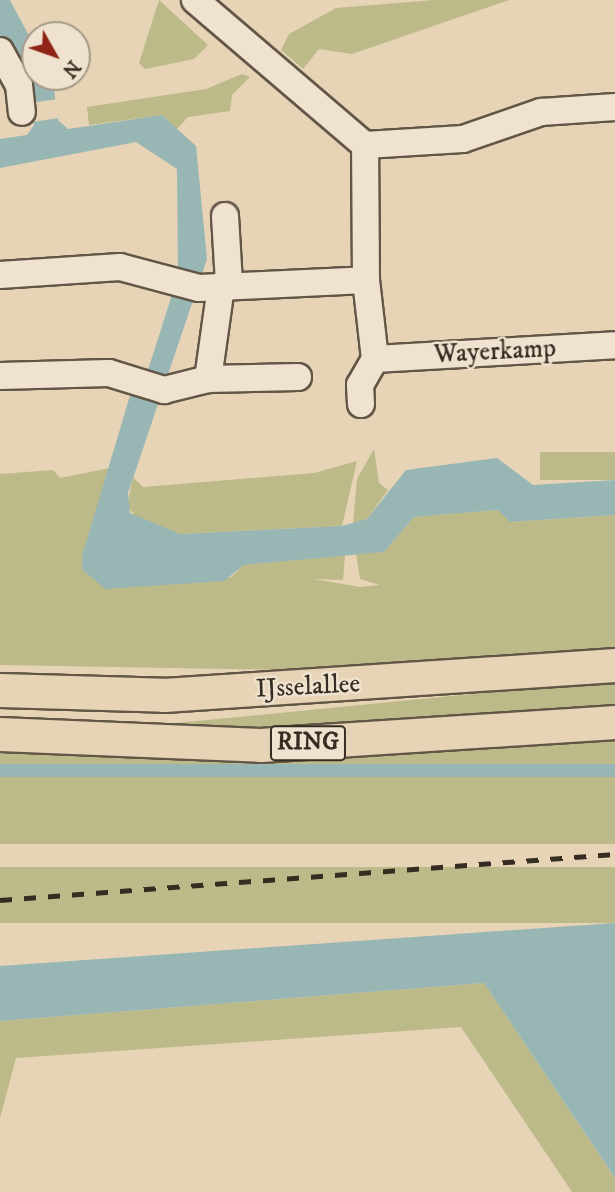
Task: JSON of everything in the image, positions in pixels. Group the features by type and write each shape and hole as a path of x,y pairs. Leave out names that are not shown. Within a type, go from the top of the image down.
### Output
{"main road":[{"name":"IJsselallee","path":"0,690 164,695 615,665"},
{"name":"RING","path":"0,734 260,745 615,722"}],"street":[{"path":"195,0 255,56 365,145 463,139 541,112 615,107"},
{"path":"0,51 19,85 22,113"},
{"path":"361,404 360,384 375,359 366,280 365,145"},
{"path":"208,379 216,286 226,216"},
{"path":"0,275 120,267 171,284 216,286 366,280"},
{"name":"Wayerkamp","path":"375,359 615,345"},
{"path":"0,376 109,373 164,390 208,379 298,377"}],"shaded area":[{"path":"159,0 208,45 194,59 145,69 139,63"},
{"path":"434,0 509,0 352,54 319,49 303,69 281,50 289,34 336,8"},
{"path":"242,74 250,77 232,95 230,111 188,117 177,129 162,115 89,125 87,107 206,89"},
{"path":"374,449 379,483 388,490 367,519 353,524 357,479"},
{"path":"540,452 615,452 615,480 540,480"},
{"path":"357,461 342,526 179,534 136,517 127,506 133,477 143,487 314,473"},
{"path":"110,468 99,502 230,578 244,565 345,555 343,580 314,579 360,587 380,585 360,579 356,554 384,552 414,517 498,510 511,522 615,515 615,651 292,670 0,665 0,474 53,470 60,478"},
{"path":"615,680 615,709 324,729 166,724"},
{"path":"615,735 615,764 0,810 0,746"},
{"path":"0,777 615,777 615,844 0,844"},
{"path":"0,867 615,867 615,923 0,923"},
{"path":"484,983 615,1178 615,1192 572,1192 461,1027 16,1058 0,1118 0,1021"}],"water":[{"path":"0,0 10,0 21,21 21,76 0,37"},
{"path":"29,91 54,91 58,120 68,129 162,115 196,146 207,259 128,493 130,513 180,534 342,526 367,519 406,470 497,458 533,485 615,480 615,515 510,522 498,510 414,517 384,552 244,565 224,581 105,589 82,569 82,556 132,389 146,376 178,276 177,169 136,142 0,168 0,139 27,135 34,125"},
{"path":"0,764 615,764 615,777 0,777"},
{"path":"615,923 615,1178 484,983 0,1021 0,966"}],"pier":[{"path":"57,99 60,118 31,122 28,104"}],"railway":[{"path":"0,900 615,854"}]}
